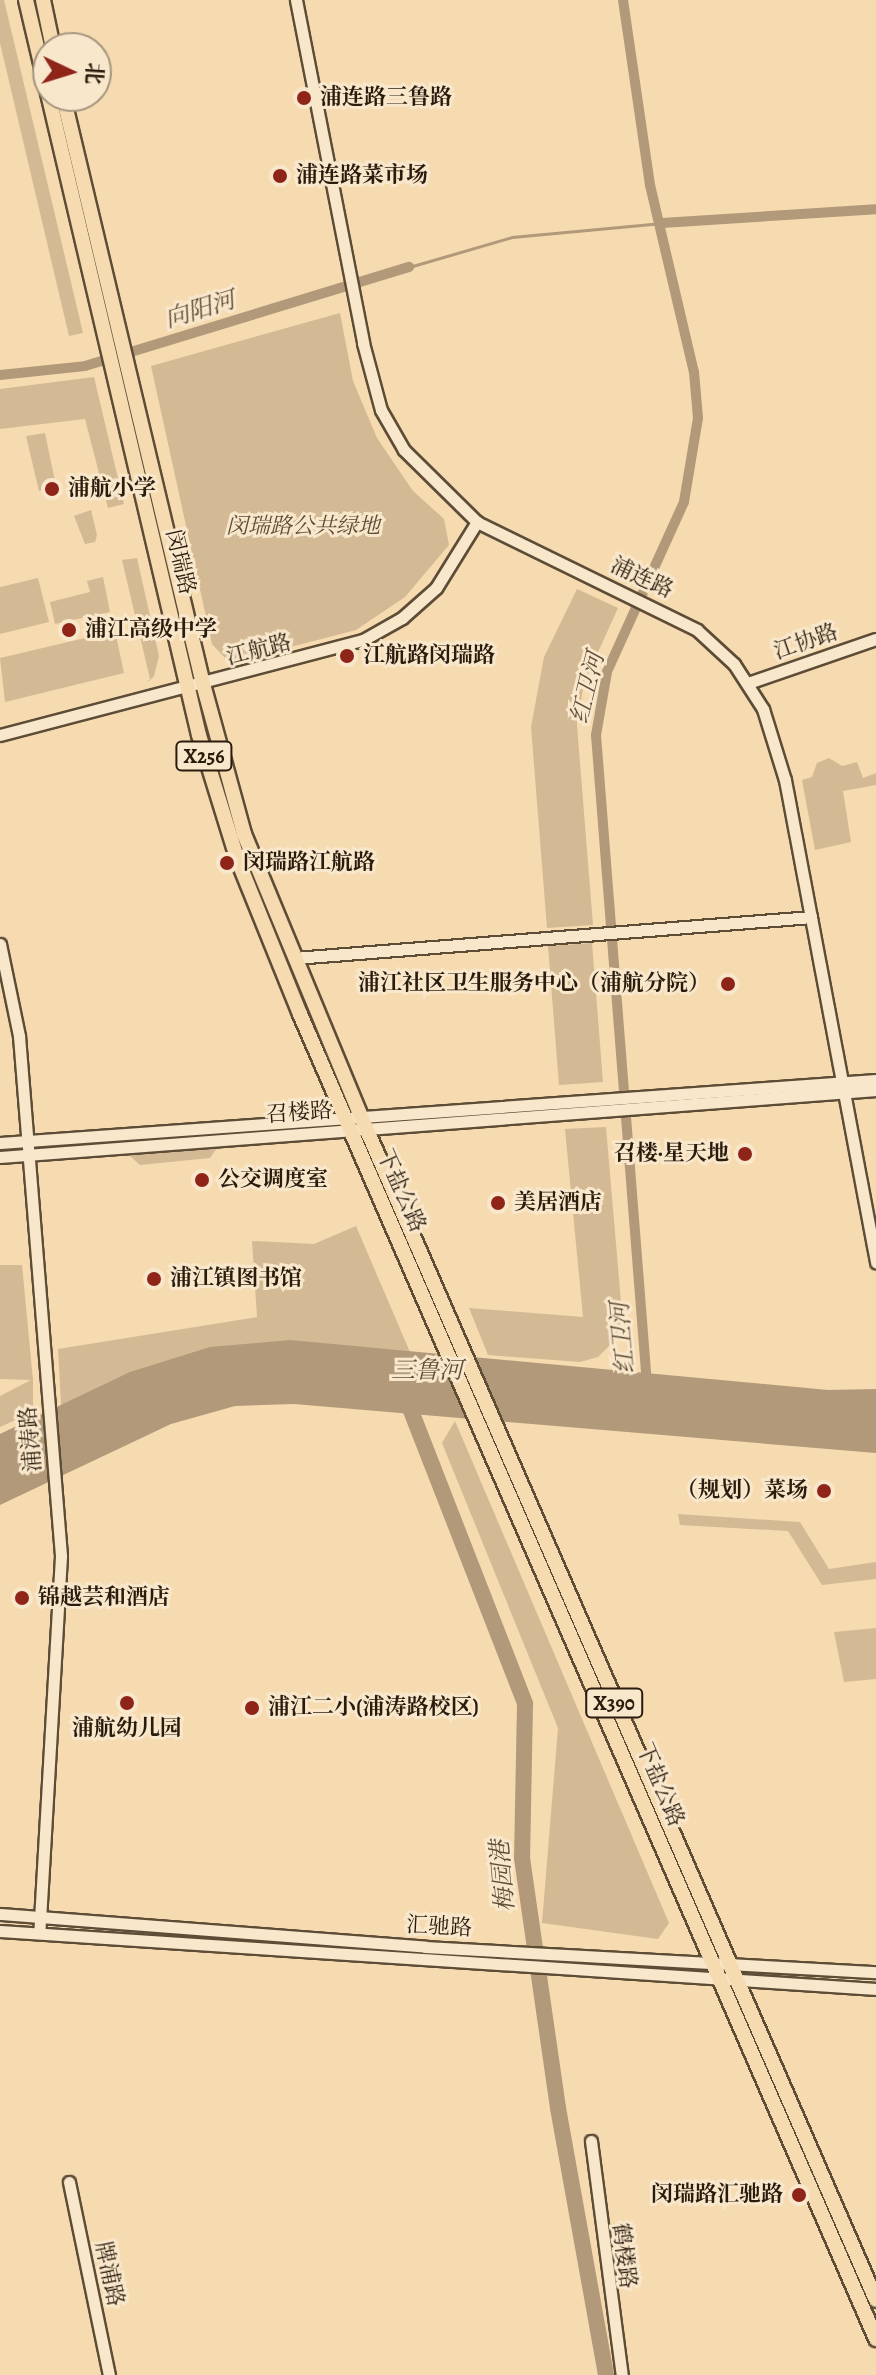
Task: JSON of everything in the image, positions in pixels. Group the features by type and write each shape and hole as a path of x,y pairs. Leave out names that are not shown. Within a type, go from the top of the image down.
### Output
{"main road":[{"name":"闵瑞路","path":"26,0 121,376 244,834 295,958 355,1123"},
{"path":"43,0 50,32"},
{"name":"闵瑞路","path":"66,112 111,336"},
{"name":"闵瑞路","path":"121,376 188,689 237,858 355,1123"},
{"name":"下盐公路","path":"355,1123 446,1347 487,1422 729,1961 876,2300"},
{"name":"下盐公路","path":"355,1123 462,1350 487,1422 721,1982 876,2339"}],"street":[{"name":"浦连路","path":"296,0 356,308 375,393 391,429 415,466 477,522 661,609 715,645 748,683 775,741 876,1263"},
{"name":"江航路","path":"0,735 310,658 379,632 436,588 477,522"},
{"name":"江协路","path":"748,683 876,639"},
{"path":"295,958 811,917"},
{"name":"浦涛路","path":"0,944 13,992 55,1484 61,1592 39,1933"},
{"path":"844,1088 876,1080"},
{"path":"844,1088 876,1090"},
{"name":"召楼路","path":"0,1143 355,1123 844,1088"},
{"name":"召楼路","path":"0,1157 355,1123"},
{"name":"汇驰路","path":"0,1914 549,1953 712,1960 876,1972"},
{"name":"汇驰路","path":"0,1931 721,1982 876,1989"},
{"name":"鹤楼路","path":"591,2141 622,2375"},
{"name":"牌浦路","path":"69,2182 109,2375"}],"green space":[{"path":"0,0 4,0 83,333 69,336 0,43"},
{"name":"闵瑞路公共绿地","path":"340,313 353,381 377,438 413,491 444,519 449,545 405,597 356,630 240,660 225,658 212,644 151,366"},
{"path":"94,377 124,504 108,508 85,419 0,429 0,389"},
{"path":"45,433 56,486 39,491 26,436"},
{"path":"91,510 97,535 95,542 85,544 74,516"},
{"path":"137,558 159,656 154,676 146,683 150,679 122,560"},
{"path":"103,577 110,612 55,624 50,602 90,592 87,581"},
{"path":"38,578 49,622 0,634 0,587"},
{"path":"577,589 618,608 584,683 577,725 593,925 547,928 531,727 544,657"},
{"path":"115,631 124,673 5,702 0,658"},
{"path":"829,758 842,766 857,762 863,778 876,773 876,785 843,791 851,842 815,850 802,780 812,777 817,763"},
{"path":"592,943 603,1082 559,1085 548,946"},
{"path":"606,1127 622,1314 616,1339 598,1357 580,1362 488,1355 469,1308 583,1317 565,1129"},
{"path":"217,1148 210,1158 140,1165 129,1155"},
{"path":"356,1226 410,1352 63,1441 58,1349 257,1317 252,1241 314,1244"},
{"path":"0,1265 22,1265 33,1380 33,1412 0,1427 0,1396 31,1380 0,1379"},
{"path":"455,1421 669,1923 658,1939 542,1923 558,1728 442,1443"},
{"path":"678,1514 800,1522 829,1569 876,1562 876,1579 822,1585 788,1531 680,1525"},
{"path":"876,1628 876,1679 844,1682 834,1632"}],"water":[{"name":"三鲁河","path":"290,1340 828,1390 876,1389 876,1453 294,1404 235,1406 171,1424 0,1505 0,1434 130,1372 210,1347"}],"waterway":[{"name":"红卫河","path":"623,0 650,185 694,372 698,418 684,502 607,672 596,735 647,1385"},
{"name":"向阳河","path":"662,223 876,209"},
{"path":"409,267 512,237 662,223"},
{"name":"向阳河","path":"0,375 85,366 409,267"},
{"name":"梅园港","path":"406,1398 525,1704 522,1858 558,2108 606,2375"}],"place":[{"name":"浦连路三鲁路","path":"304,98"},
{"name":"浦连路菜市场","path":"280,176"},
{"name":"浦航小学","path":"52,489"},
{"name":"浦江高级中学","path":"69,630"},
{"name":"江航路闵瑞路","path":"347,656"},
{"name":"闵瑞路江航路","path":"227,863"},
{"name":"浦江社区卫生服务中心（浦航分院）","path":"728,984"},
{"name":"召楼·星天地","path":"745,1154"},
{"name":"公交调度室","path":"202,1180"},
{"name":"美居酒店","path":"498,1203"},
{"name":"浦江镇图书馆","path":"154,1279"},
{"name":"（规划）菜场","path":"824,1491"},
{"name":"锦越芸和酒店","path":"22,1598"},
{"name":"浦航幼儿园","path":"127,1703"},
{"name":"浦江二小(浦涛路校区)","path":"252,1708"},
{"name":"闵瑞路汇驰路","path":"799,2195"}]}
